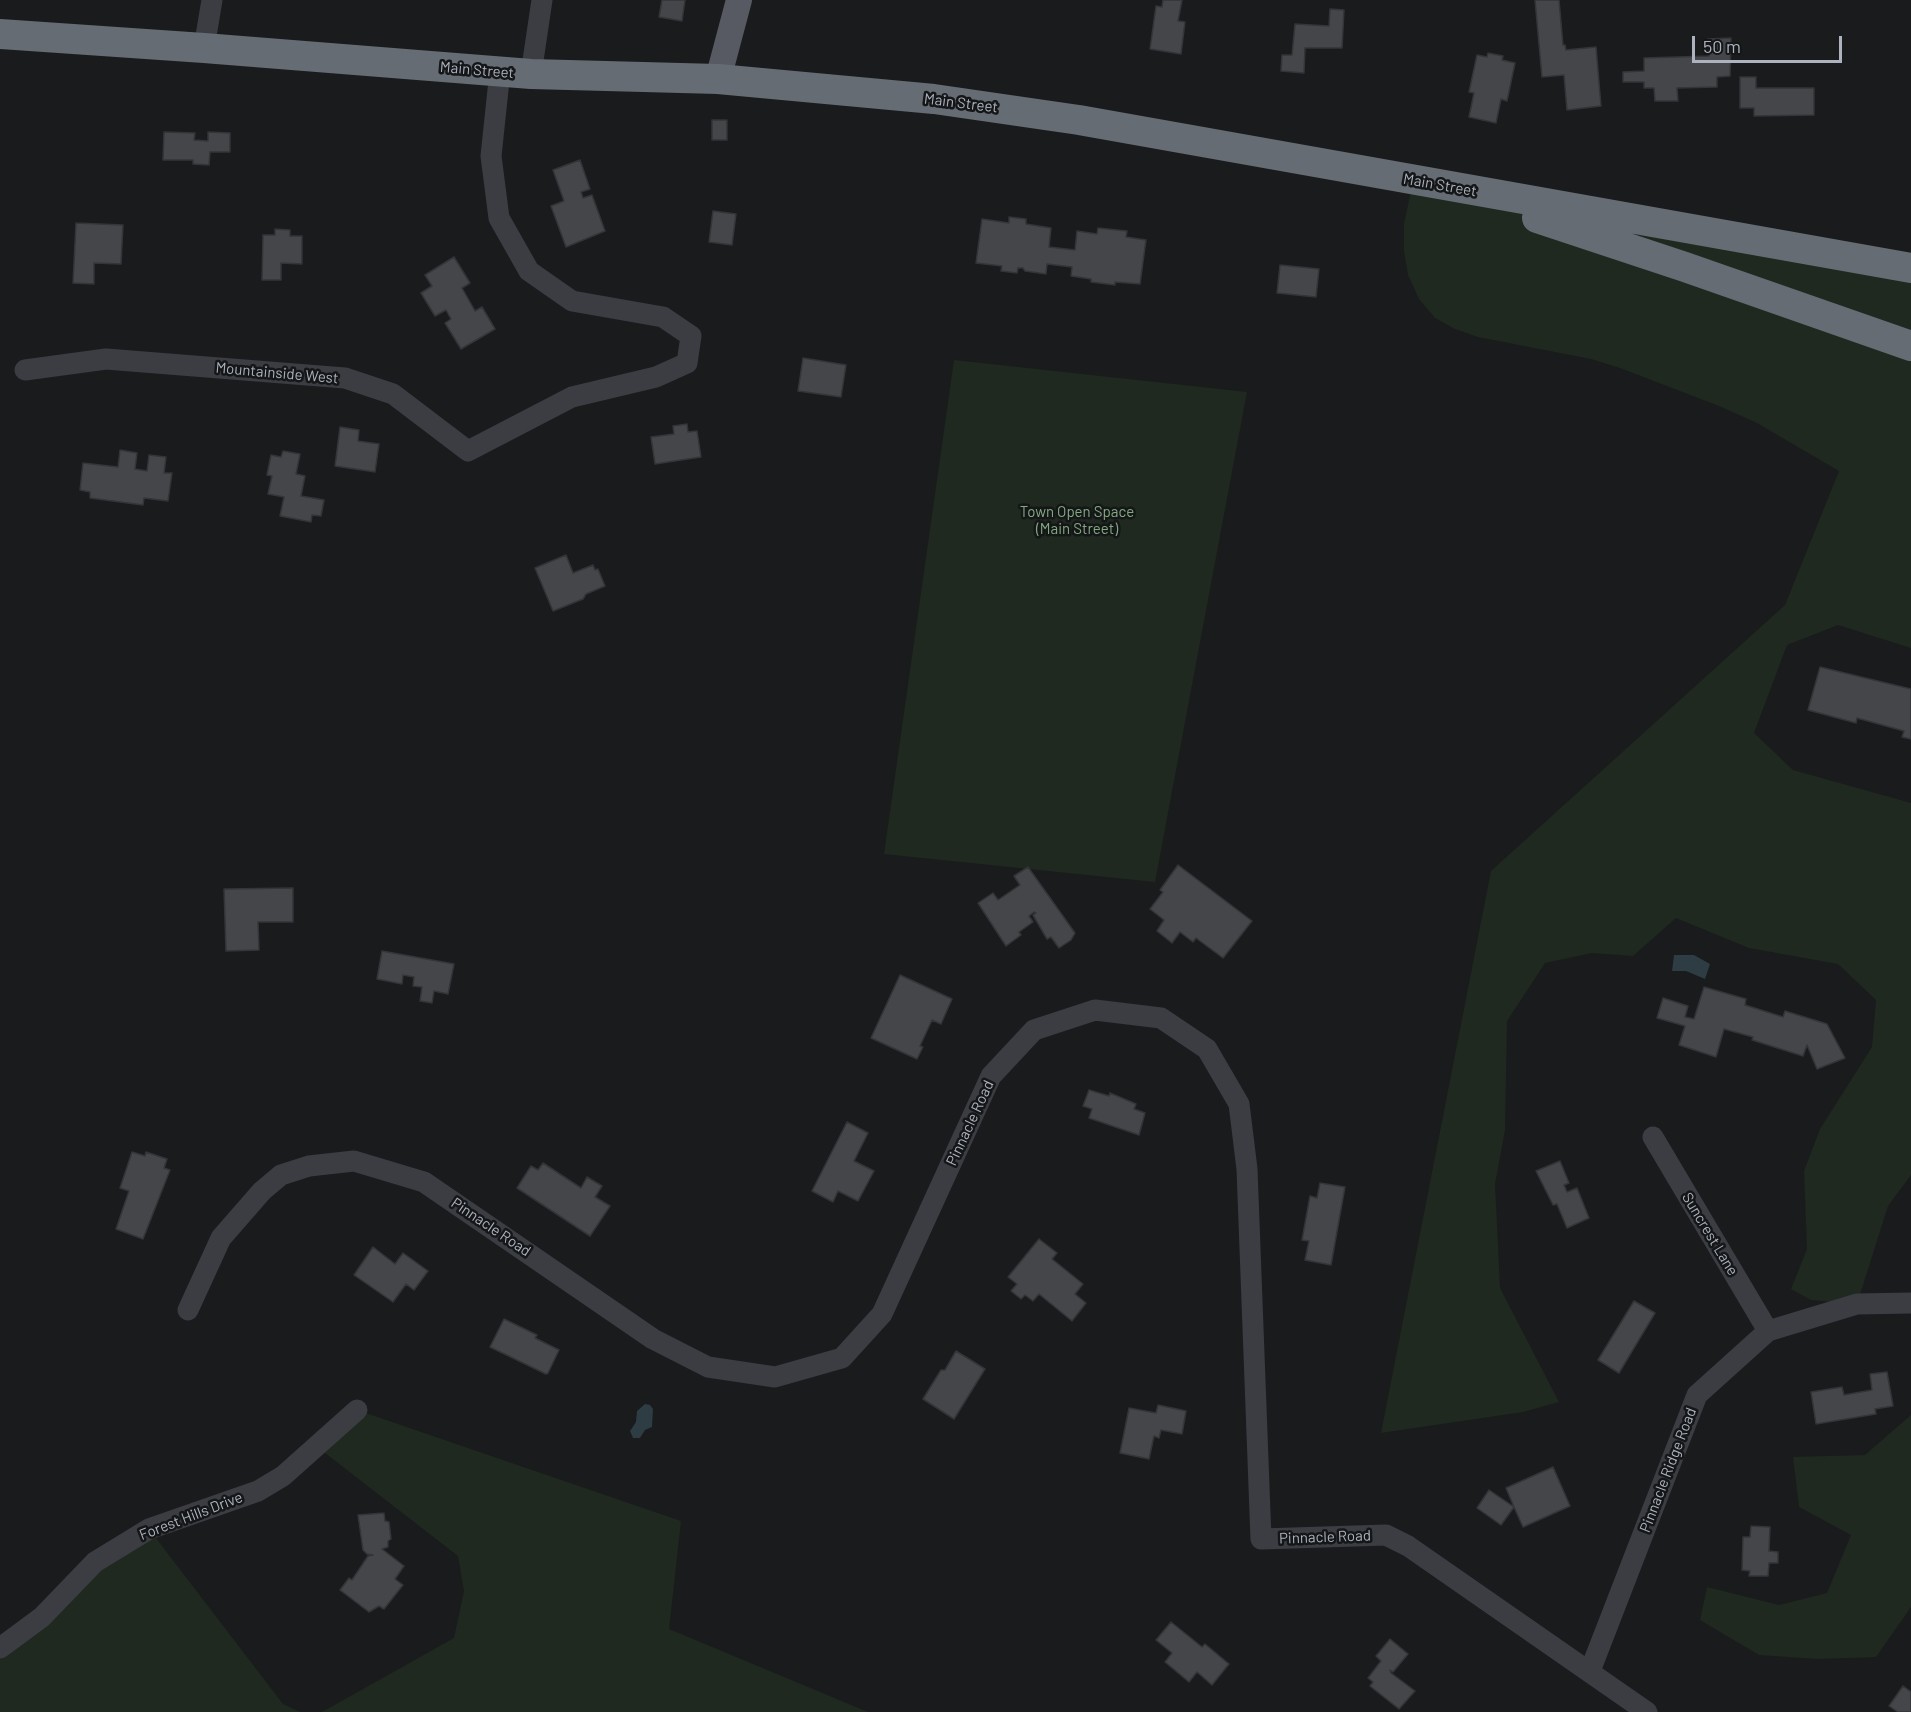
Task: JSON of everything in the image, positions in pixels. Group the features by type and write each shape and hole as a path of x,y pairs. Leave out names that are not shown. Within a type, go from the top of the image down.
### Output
{"highway":[{"name":"Main Street","path":"0,34 531,74 718,79 883,93 997,107 1158,134 1911,268"},
{"path":"1413,181 1574,229 1911,346"}],"main road":[{"path":"718,79 740,0"}],"street":[{"path":"204,48 212,0"},
{"path":"531,74 542,0"},
{"name":"Mountainside West","path":"25,370 106,358 345,378 393,394 468,451 572,397 656,376 687,363 691,336 663,316 572,301 530,271 499,218 491,156 500,71"},
{"name":"Pinnacle Road","path":"188,1310 221,1238 262,1191 281,1176 309,1166 354,1161 424,1182 653,1339 708,1367 775,1377 842,1358 882,1314 991,1076 1034,1030 1095,1010 1161,1018 1207,1049 1239,1104 1247,1169 1261,1539 1386,1534 1408,1545 1647,1712"},
{"name":"Suncrest Lane","path":"1653,1137 1768,1331"},
{"name":"Pinnacle Ridge Road","path":"1590,1671 1697,1395 1768,1331 1857,1304 1911,1303"},
{"name":"Forest Hills Drive","path":"0,1648 42,1617 95,1562 149,1529 258,1491 283,1476 357,1410"}],"green space":[{"path":"1413,181 1911,268 1911,648 1838,625 1787,645 1754,733 1793,770 1911,803 1911,1175 1888,1206 1857,1304 1811,1300 1791,1289 1807,1249 1804,1171 1820,1129 1872,1047 1876,1000 1838,964 1749,948 1676,918 1633,956 1592,953 1545,963 1507,1021 1505,1130 1495,1184 1500,1288 1559,1402 1523,1412 1381,1433 1491,871 1785,605 1839,471 1757,423 1620,368 1591,359 1478,337 1455,329 1435,318 1419,299 1408,275 1404,251 1404,224"},
{"name":"Town Open Space (Main Street)","path":"954,360 1247,392 1155,882 884,854"},
{"path":"357,1410 681,1521 669,1629 868,1712 322,1712 454,1638 464,1591 458,1556 316,1446"},
{"path":"1911,1415 1911,1607 1876,1657 1818,1659 1759,1655 1700,1620 1707,1587 1779,1605 1827,1593 1851,1535 1799,1507 1793,1457 1865,1455"},
{"path":"149,1529 283,1704 300,1712 0,1712 0,1648"}],"shaded area":[{"path":"1674,955 1694,955 1710,964 1705,979 1686,971 1672,971"},
{"path":"645,1404 650,1405 653,1409 652,1427 645,1430 640,1438 633,1438 630,1431 636,1422 637,1411"}],"building":[{"path":"662,0 685,0 682,21 659,17"},
{"path":"1163,0 1182,0 1178,21 1185,22 1181,54 1150,49 1156,6 1162,7"},
{"path":"1535,0 1559,0 1563,45 1566,50 1596,47 1601,106 1567,110 1564,75 1542,77"},
{"path":"1330,9 1344,10 1342,48 1305,48 1304,73 1281,71 1282,55 1292,55 1295,24 1329,26"},
{"path":"1731,38 1730,76 1717,77 1717,87 1677,88 1678,101 1655,101 1654,88 1644,88 1644,82 1623,82 1623,72 1644,71 1644,58 1709,56 1708,39"},
{"path":"1488,53 1503,56 1502,60 1515,63 1507,101 1501,99 1496,123 1469,117 1474,93 1469,92 1477,55 1487,57"},
{"path":"1740,77 1756,77 1756,88 1814,88 1814,115 1754,116 1754,108 1740,108"},
{"path":"712,120 727,120 727,140 712,140"},
{"path":"164,132 195,133 194,140 208,141 208,132 230,133 230,152 210,152 209,165 193,164 193,160 163,160"},
{"path":"580,160 590,189 581,192 583,198 592,195 605,231 566,247 551,206 564,201 553,170"},
{"path":"713,211 736,214 732,245 709,242"},
{"path":"1009,217 1026,219 1026,224 1051,228 1049,247 1075,250 1077,231 1097,234 1098,228 1127,231 1126,237 1146,240 1140,284 1115,282 1115,285 1091,282 1091,279 1071,276 1072,267 1047,264 1046,274 1025,271 1023,268 1018,268 1017,273 1001,271 1002,266 976,263 982,219 1009,223"},
{"path":"76,223 123,225 121,264 94,263 94,284 73,283"},
{"path":"275,229 290,230 290,236 302,236 302,264 281,263 281,280 262,280 263,235 275,235"},
{"path":"454,257 470,283 462,288 475,311 482,307 495,329 461,349 445,323 451,319 446,310 435,316 421,293 432,286 425,275"},
{"path":"1280,265 1319,269 1316,297 1277,293"},
{"path":"803,358 846,365 841,397 798,391"},
{"path":"687,424 688,432 697,431 701,457 655,464 651,437 674,434 673,426"},
{"path":"340,427 359,430 358,441 379,444 375,472 335,466"},
{"path":"120,450 137,453 135,469 147,471 149,455 166,457 164,473 172,473 168,501 144,498 143,505 90,498 90,492 80,490 83,463 118,467"},
{"path":"283,451 300,454 296,474 305,476 301,496 324,500 321,516 312,515 311,522 280,516 284,497 268,494 272,476 267,475 271,455 281,457"},
{"path":"566,555 573,573 593,565 595,570 598,569 605,586 586,594 583,599 553,611 535,568"},
{"path":"1820,667 1911,689 1911,739 1902,737 1904,731 1857,718 1856,723 1808,710"},
{"path":"1178,865 1252,921 1223,958 1196,938 1193,942 1180,932 1172,943 1157,931 1164,920 1150,909 1163,892 1160,890"},
{"path":"1028,867 1075,933 1071,940 1059,948 1051,937 1047,939 1033,915 1036,913 1034,912 1029,916 1033,922 1019,932 1021,935 1006,946 978,903 993,893 998,900 1020,885 1014,876"},
{"path":"293,888 293,922 258,922 259,950 226,951 224,889"},
{"path":"382,951 454,964 448,994 434,991 432,1003 420,1001 422,987 413,986 414,977 403,975 402,984 377,979"},
{"path":"900,975 952,999 941,1024 932,1020 920,1046 923,1047 917,1059 871,1038"},
{"path":"1704,987 1746,999 1745,1005 1783,1017 1785,1011 1827,1024 1845,1058 1817,1069 1807,1045 1803,1056 1752,1040 1753,1037 1724,1029 1716,1057 1679,1045 1685,1026 1657,1018 1663,998 1688,1006 1685,1017 1694,1019"},
{"path":"1089,1090 1109,1096 1110,1093 1136,1104 1134,1109 1145,1113 1139,1135 1089,1118 1092,1109 1083,1106"},
{"path":"847,1122 868,1133 854,1161 874,1171 858,1201 838,1191 833,1202 812,1191"},
{"path":"132,1152 145,1156 146,1152 167,1159 164,1168 170,1170 143,1239 116,1229 129,1191 120,1188"},
{"path":"1560,1161 1569,1183 1564,1185 1567,1192 1577,1188 1589,1218 1567,1228 1557,1204 1553,1205 1536,1171"},
{"path":"543,1163 581,1188 587,1177 602,1186 595,1197 610,1206 590,1236 517,1188 531,1166 538,1170"},
{"path":"1320,1183 1345,1187 1331,1265 1305,1260 1309,1241 1302,1240 1310,1196 1317,1198"},
{"path":"1039,1239 1057,1253 1052,1259 1083,1284 1075,1294 1086,1303 1072,1321 1039,1294 1033,1301 1025,1295 1021,1299 1011,1291 1017,1284 1008,1277"},
{"path":"373,1247 395,1264 403,1253 428,1271 414,1290 406,1284 393,1302 354,1275"},
{"path":"1634,1301 1655,1313 1619,1373 1598,1360"},
{"path":"504,1319 537,1335 535,1338 559,1350 548,1373 490,1347"},
{"path":"956,1351 985,1369 954,1419 923,1399"},
{"path":"1887,1372 1893,1406 1875,1409 1876,1414 1816,1424 1811,1392 1842,1387 1844,1395 1872,1390 1870,1374"},
{"path":"1158,1405 1186,1411 1182,1434 1161,1430 1159,1438 1154,1436 1149,1459 1120,1453 1129,1408 1156,1413"},
{"path":"1553,1467 1570,1506 1523,1527 1506,1488"},
{"path":"1489,1490 1514,1507 1501,1525 1477,1508"},
{"path":"384,1513 385,1521 389,1522 391,1539 388,1541 388,1547 382,1549 404,1566 395,1579 403,1585 384,1609 379,1606 369,1612 340,1590 349,1578 352,1580 368,1556 373,1555 363,1550 358,1515"},
{"path":"1751,1526 1770,1527 1769,1551 1778,1552 1778,1563 1769,1563 1768,1576 1749,1576 1750,1571 1742,1570 1743,1537 1750,1537"},
{"path":"1171,1622 1202,1647 1205,1644 1229,1664 1212,1685 1197,1672 1189,1682 1165,1662 1172,1653 1156,1640"},
{"path":"1390,1639 1408,1654 1393,1672 1390,1670 1391,1673 1415,1691 1399,1709 1370,1686 1373,1682 1368,1678 1381,1661 1376,1656"},
{"path":"1903,1686 1911,1692 1911,1712 1898,1712 1889,1706"}]}
